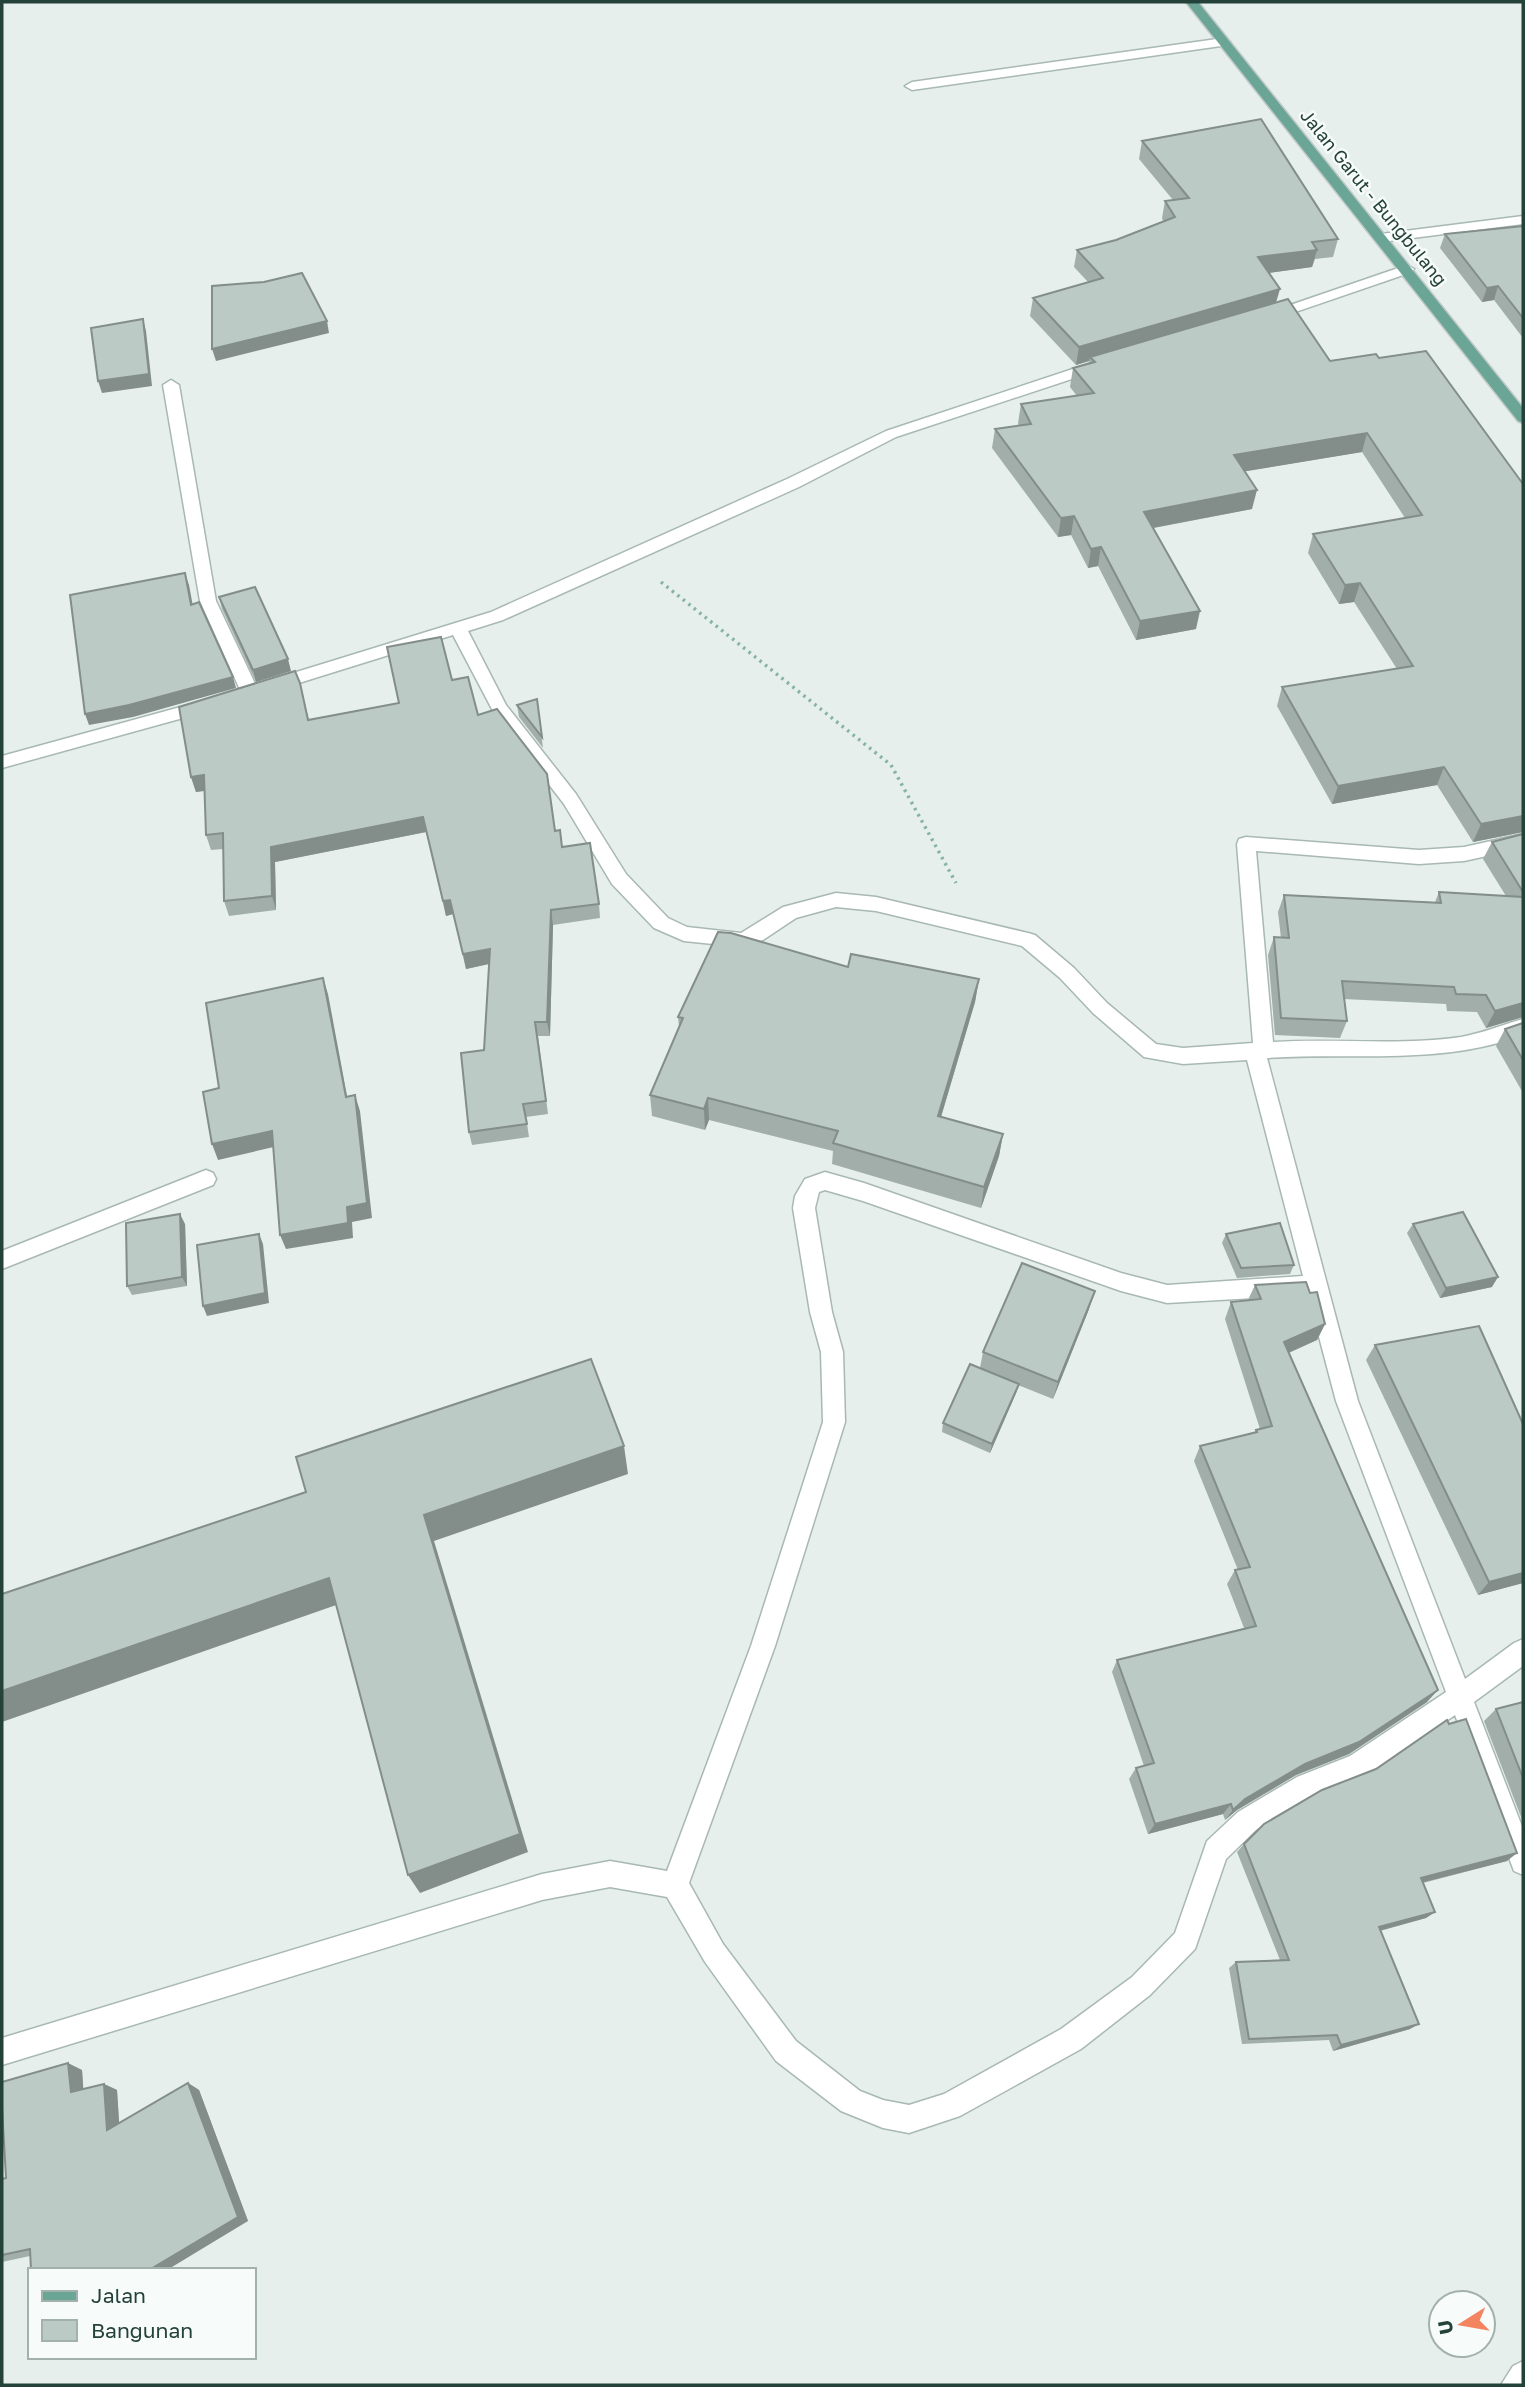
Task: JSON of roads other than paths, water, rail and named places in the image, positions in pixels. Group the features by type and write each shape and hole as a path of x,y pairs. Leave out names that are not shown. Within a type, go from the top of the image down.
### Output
{"main road":[{"name":"Jalan Garut - Bungbulang","path":"1192,2 1523,418"}],"street":[{"path":"912,86 1224,42"},
{"path":"1381,238 1523,220"},
{"path":"1247,323 1332,298 1407,269"},
{"path":"2,762 238,696 497,617 793,483 891,433 1118,360"},
{"path":"171,386 208,601 238,696"},
{"path":"458,628 500,709 519,737 570,799 619,879 661,923 684,934 743,940 756,935 790,912 836,900 876,904 1028,940 1067,973 1100,1008 1151,1051 1183,1056 1459,1045 1493,1038 1523,1027"},
{"path":"1523,841 1462,855 1433,857 1246,844 1259,1051 1315,1285 1347,1401 1523,1862"},
{"path":"2,1260 206,1179"},
{"path":"675,1885 763,1646 782,1577 834,1422 832,1352 814,1275 804,1208 812,1185 825,1181 864,1192 1121,1282 1167,1294 1315,1285"},
{"path":"675,1885 714,1953 786,2051 850,2101 883,2115 909,2119 950,2106 1071,2039 1141,1986 1186,1940 1194,1909 1216,1850 1247,1821 1306,1786 1358,1766 1461,1697 1523,1651"},
{"path":"2,2053 542,1888 610,1874 675,1885"},
{"path":"1516,2385 1523,2376"}]}
